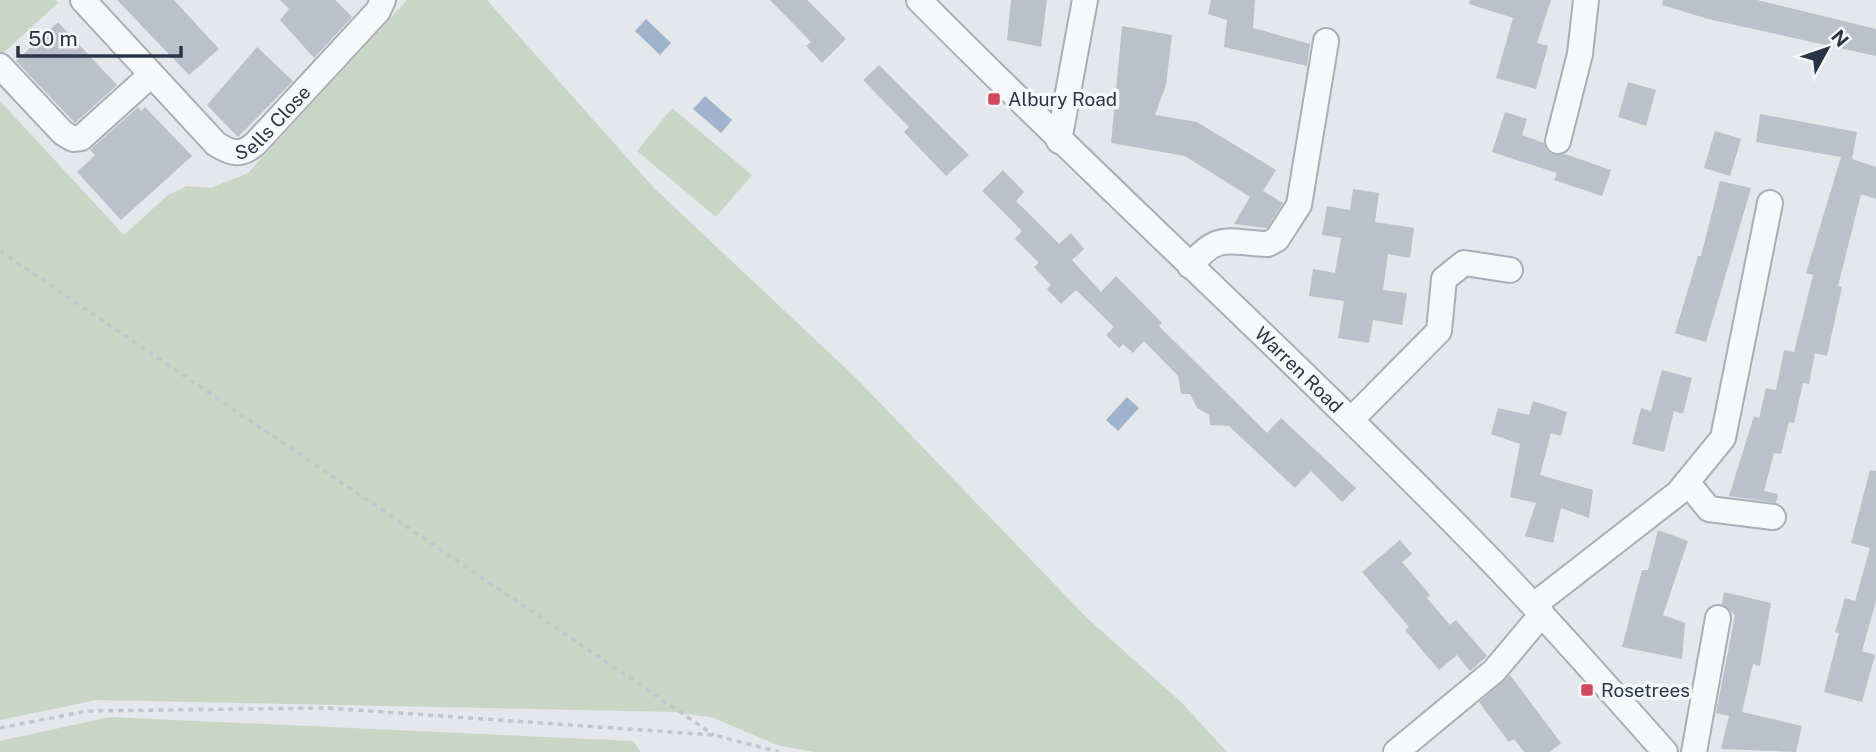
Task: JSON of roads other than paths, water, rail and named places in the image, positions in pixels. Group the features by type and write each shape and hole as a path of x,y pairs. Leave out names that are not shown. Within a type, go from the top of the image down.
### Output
{"street":[{"name":"Sells Close","path":"83,0 216,144 228,151 246,152 378,11 383,0"},
{"name":"Warren Road","path":"919,0 1059,141 1351,420 1538,610 1665,752"},
{"path":"1059,141 1084,0"},
{"path":"1558,141 1580,54 1586,0"},
{"path":"1190,266 1208,246 1219,241 1229,239 1268,244 1277,239 1299,205 1326,41"},
{"path":"0,66 63,133 73,139 81,138 151,75"},
{"path":"1396,752 1494,671 1538,610 1678,493 1723,438 1770,203"},
{"path":"1351,420 1438,331 1444,279 1464,263 1510,270"},
{"path":"1687,482 1709,509 1773,517"},
{"path":"1695,752 1718,618"}],"water":[{"path":"646,19 671,43 660,55 635,31"},
{"path":"705,96 732,120 721,133 693,109"},
{"path":"1127,397 1139,408 1118,431 1106,420"}],"place":[{"name":"Albury Road","path":"994,99"},
{"name":"Rosetrees","path":"1587,690"}]}
